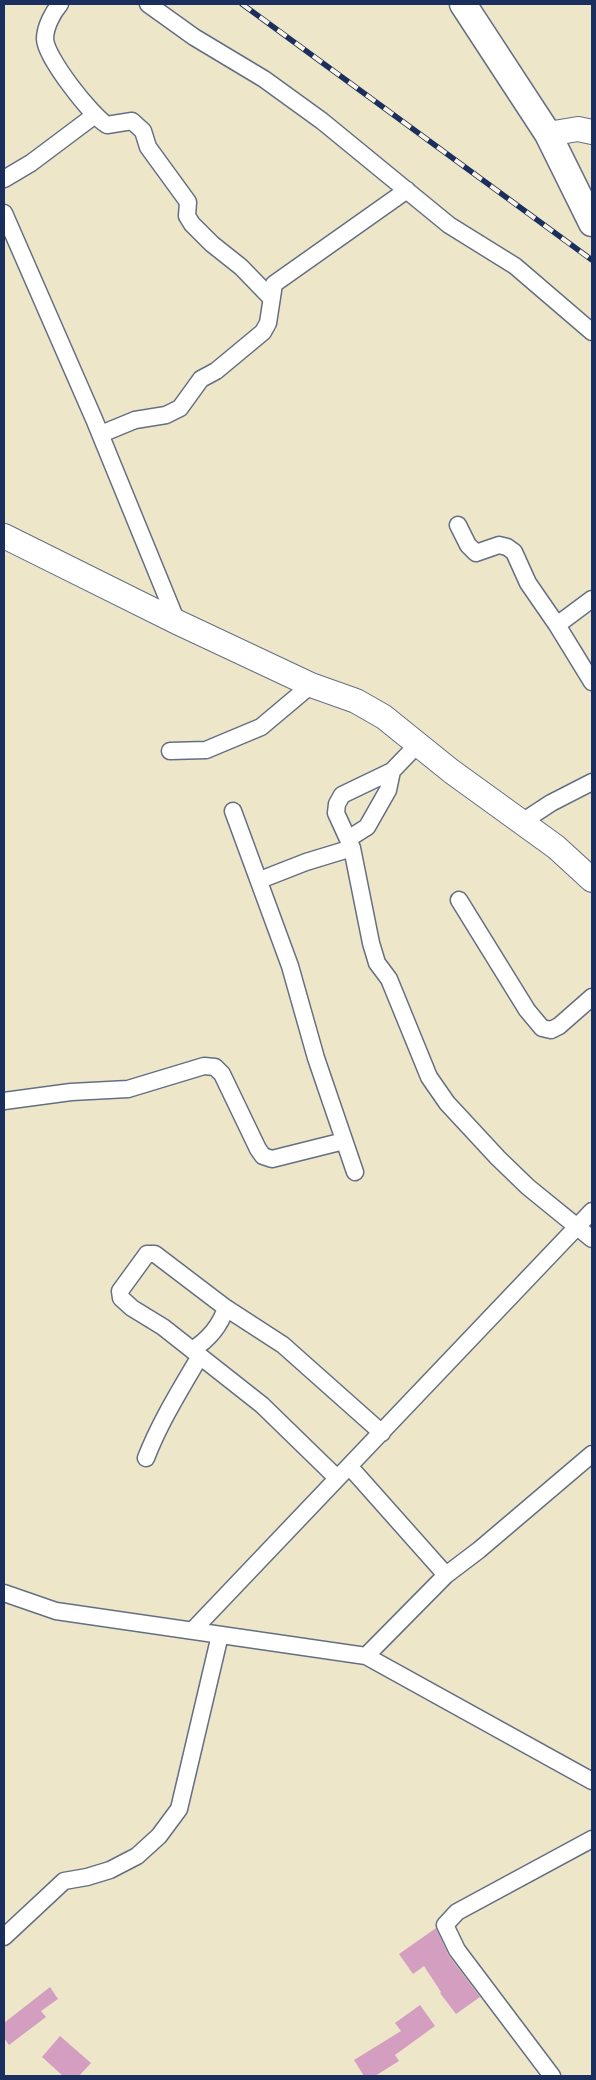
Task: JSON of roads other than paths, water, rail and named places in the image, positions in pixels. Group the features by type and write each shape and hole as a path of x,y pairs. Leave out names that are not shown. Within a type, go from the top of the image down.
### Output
{"main road":[{"path":"463,4 548,134 592,223"}],"street":[{"path":"60,4 54,11 45,39 58,69 95,115 107,125 132,121 143,131 148,147 188,202 187,216 192,224 212,244 241,267 271,298"},
{"path":"148,4 194,37 264,79 322,121 449,225 515,266 592,332"},
{"path":"4,179 31,163 95,115"},
{"path":"548,134 578,129 592,132"},
{"path":"101,434 135,420 166,414 180,408 201,380 216,371 263,332 268,323 274,284 407,190"},
{"path":"4,214 101,434 177,622"},
{"path":"458,525 468,545 476,553 500,545 514,552 528,583 557,625 592,682"},
{"path":"4,536 177,622 312,685 356,702 384,717 417,745 556,847 592,880"},
{"path":"557,625 592,599"},
{"path":"170,751 206,750 260,727 312,685"},
{"path":"417,745 392,771 342,795 337,804 336,813 350,844 371,943 378,963 389,979 429,1076 447,1103 528,1187 592,1239"},
{"path":"260,880 350,844 367,827 388,790 392,771"},
{"path":"522,822 551,803 592,782"},
{"path":"233,810 290,966 314,1050 355,1172"},
{"path":"459,900 527,1010 542,1028 551,1030 559,1026 592,997"},
{"path":"4,1101 72,1092 128,1089 204,1066 215,1067 222,1074 258,1149 264,1156 272,1160 344,1141"},
{"path":"193,1630 592,1211"},
{"path":"337,1478 262,1405 163,1327 132,1308 121,1298 120,1291 147,1254 155,1254 226,1308 283,1344 382,1433"},
{"path":"146,1458 196,1353 223,1318 226,1308"},
{"path":"366,1656 446,1575 479,1550 592,1454"},
{"path":"350,1467 446,1575"},
{"path":"4,1593 56,1611 366,1656 592,1781"},
{"path":"4,1937 64,1880 110,1870 137,1856 159,1836 179,1809 220,1635"},
{"path":"552,2076 457,1950 445,1925 457,1912 592,1839"}],"railway":[{"path":"242,4 592,260"}]}
